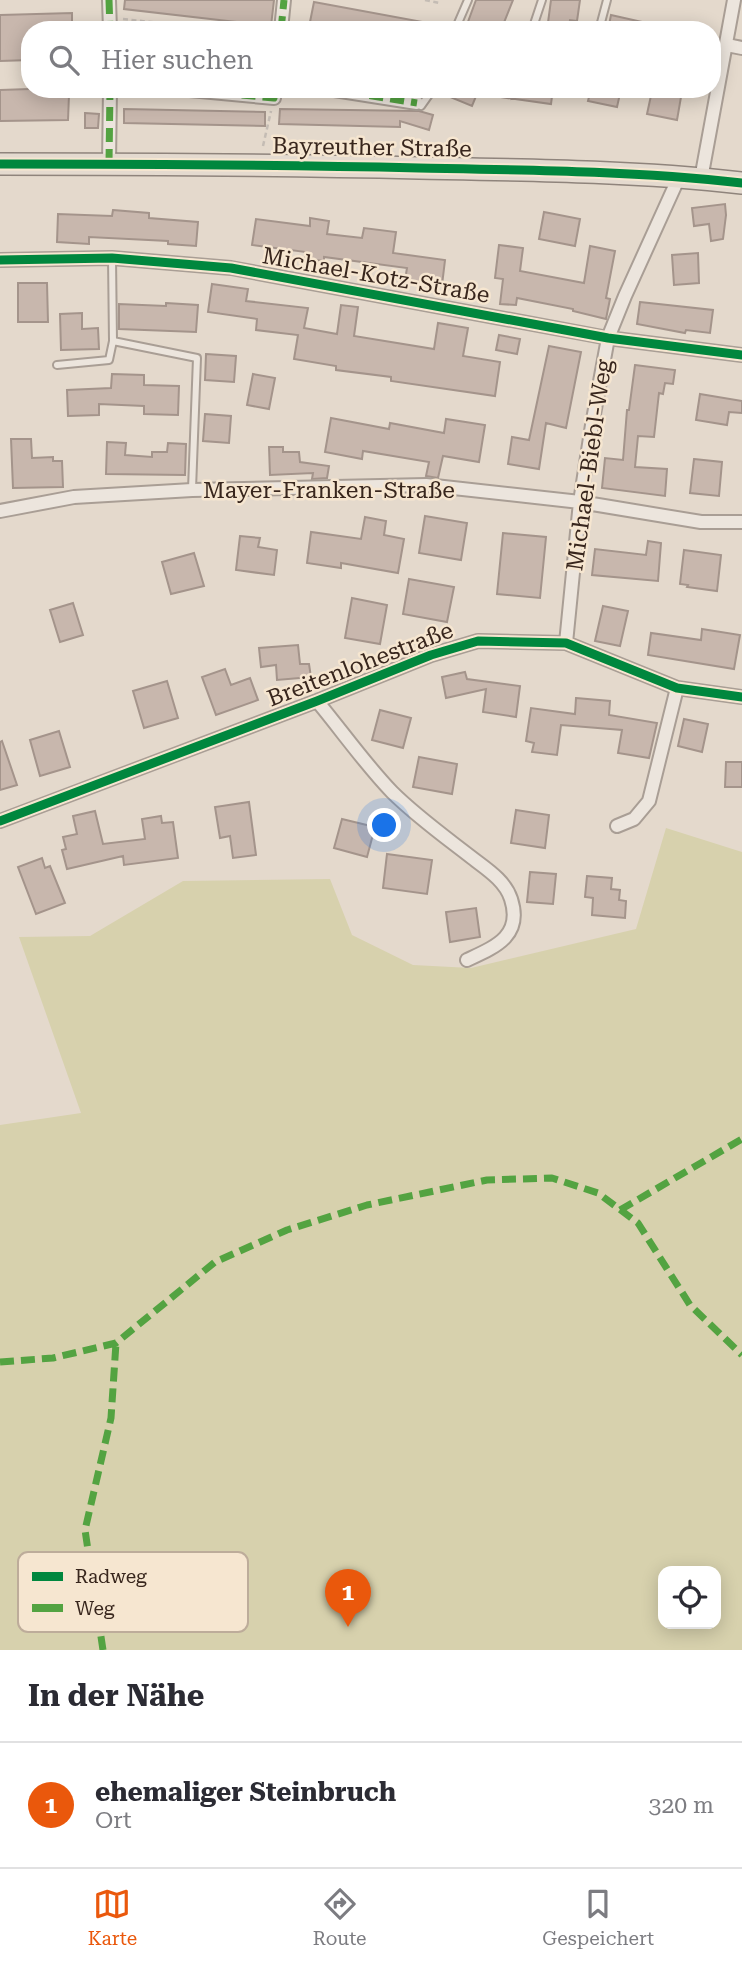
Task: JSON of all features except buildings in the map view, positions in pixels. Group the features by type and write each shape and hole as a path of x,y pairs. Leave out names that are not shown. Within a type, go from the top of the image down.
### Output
{"main road":[{"name":"Bayreuther Straße","path":"0,164 258,164 550,170 742,183"}],"street":[{"path":"109,0 110,21"},
{"path":"282,21 285,0"},
{"path":"721,76 734,0"},
{"path":"727,45 742,48"},
{"path":"109,163 110,98"},
{"path":"379,98 419,105"},
{"path":"701,179 717,98"},
{"name":"Michael-Biebl-Weg","path":"566,643 580,502 608,338 679,177"},
{"name":"Michael-Kotz-Straße","path":"0,260 112,258 231,268 608,338 742,355"},
{"name":"Mayer-Franken-Straße","path":"0,511 74,497 192,490 426,485 580,502 701,522 742,522"},
{"name":"Breitenlohestraße","path":"0,821 317,701 431,654 478,641 566,643 677,688 742,697"},
{"path":"617,826 634,819 649,801 677,688"},
{"path":"317,701 392,791 421,818 499,879 511,897 514,916 509,934 496,947 467,960"}],"lane":[{"path":"459,21 468,0"},
{"path":"535,21 542,0"},
{"path":"601,21 607,0"},
{"path":"419,105 425,98"},
{"path":"57,365 109,360 113,341 112,258"},
{"path":"113,341 197,358 192,490"}],"path":[{"path":"425,0 439,3"},
{"path":"258,164 273,98"}],"shaded area":[{"path":"666,828 742,852 742,1650 0,1650 0,1125 81,1113 19,937 90,936 183,881 330,879 352,935 413,965 471,968 636,929"}],"marked path":[{"path":"109,0 110,21"},
{"path":"282,21 284,0"},
{"path":"109,163 110,98"},
{"path":"385,98 417,103"},
{"path":"620,1210 742,1139"},
{"path":"0,1362 53,1358 116,1343 215,1262 287,1230 367,1205 487,1180 552,1178 598,1193 638,1223 690,1305 742,1355"},
{"path":"88,1552 85,1530 111,1418 116,1343"},
{"path":"100,1632 103,1650"}],"cycle path":[{"path":"0,164 540,170 742,183"},
{"path":"0,260 112,258 231,268 608,338 742,355"},
{"path":"0,821 431,655 478,641 566,643 677,688 742,697"}],"place":[{"name":"ehemaliger Steinbruch","path":"348,1627"}]}
